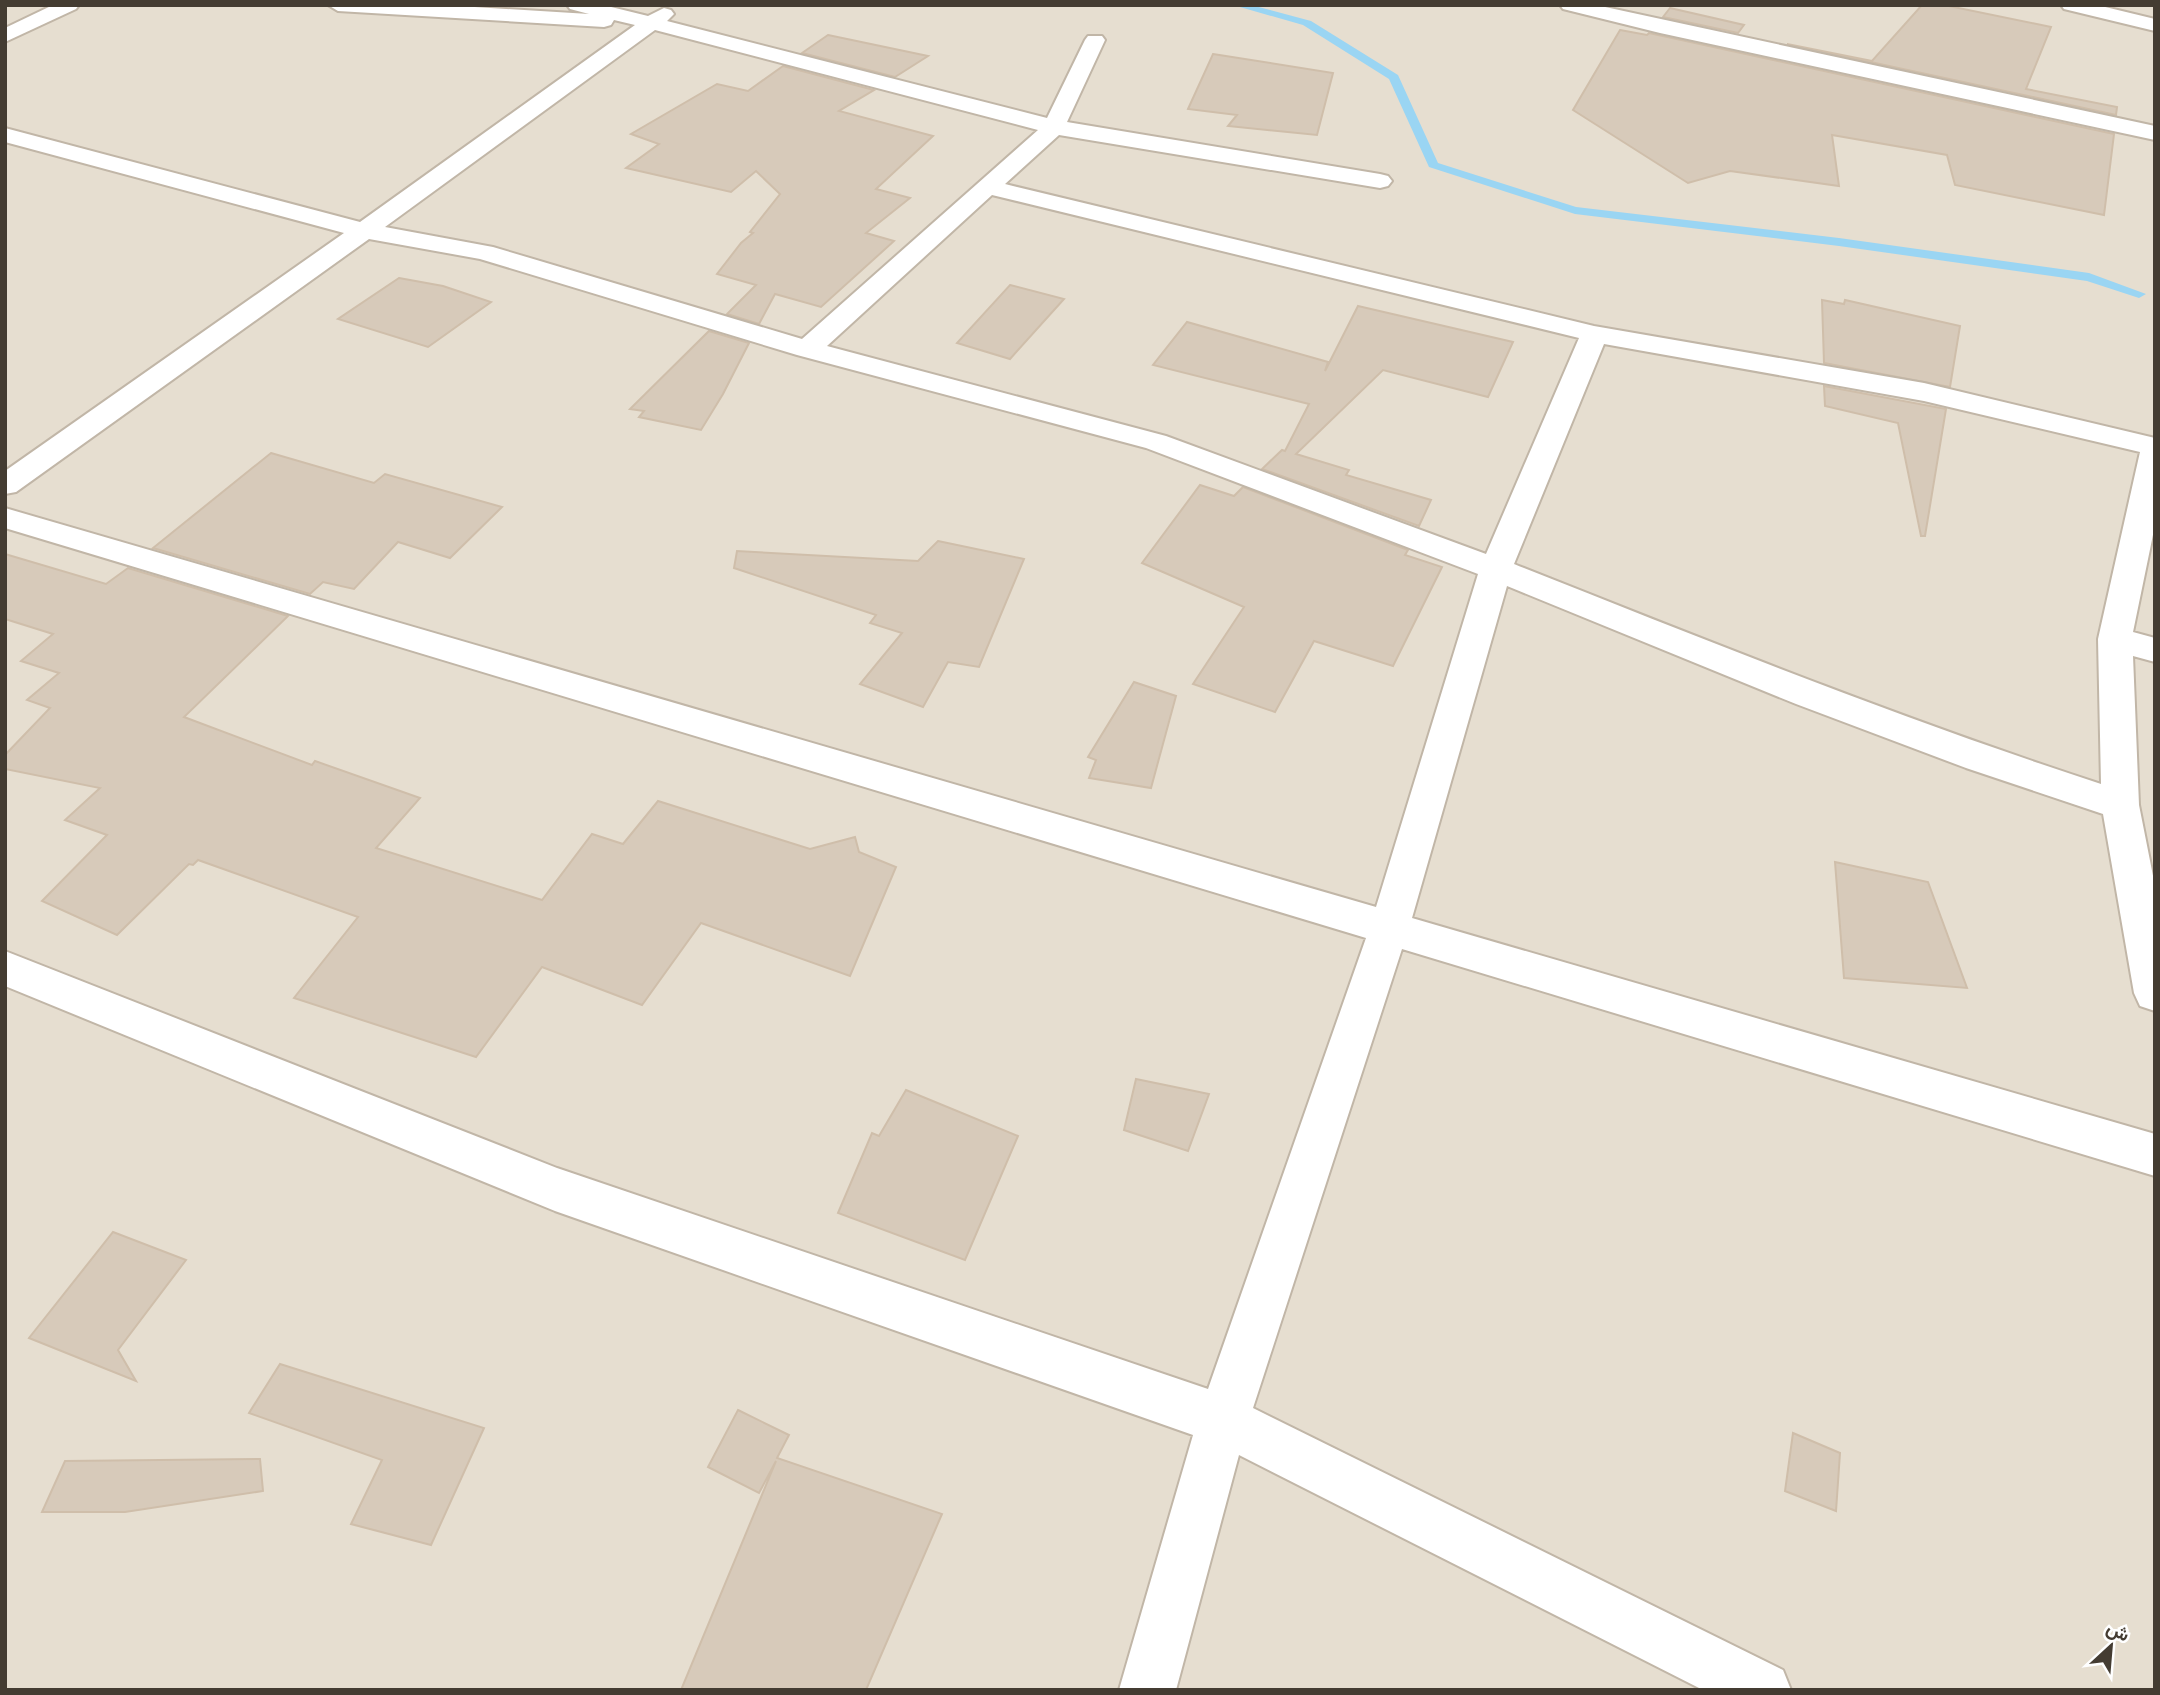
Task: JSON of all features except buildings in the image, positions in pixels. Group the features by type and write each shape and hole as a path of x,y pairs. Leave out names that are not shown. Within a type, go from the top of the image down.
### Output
{"street":[{"path":"5,36 69,5"},
{"path":"338,5 651,24"},
{"path":"576,5 837,69 1054,127 1380,181"},
{"path":"5,485 364,231 651,24 673,5"},
{"path":"1570,5 1660,27 2155,132"},
{"path":"2071,5 2155,24"},
{"path":"807,349 1054,127 1095,40"},
{"path":"5,135 364,231 484,252 807,349 1156,442 1496,569 1808,695 2120,805"},
{"path":"988,187 1594,334 1924,392 2155,448 2115,639 2120,805 2155,993"},
{"path":"1147,1690 1223,1420 1390,926 1496,569 1594,334"},
{"path":"5,518 2155,1154"},
{"path":"2115,639 2155,650"},
{"path":"5,968 555,1189 1223,1420 1763,1690"}],"shaded area":[{"path":"5,5 2155,5 2155,1690 5,1690"}],"waterway":[{"path":"1238,5 1307,23 1394,77 1433,165 1575,210 1839,242 2089,277 2139,294"}]}
